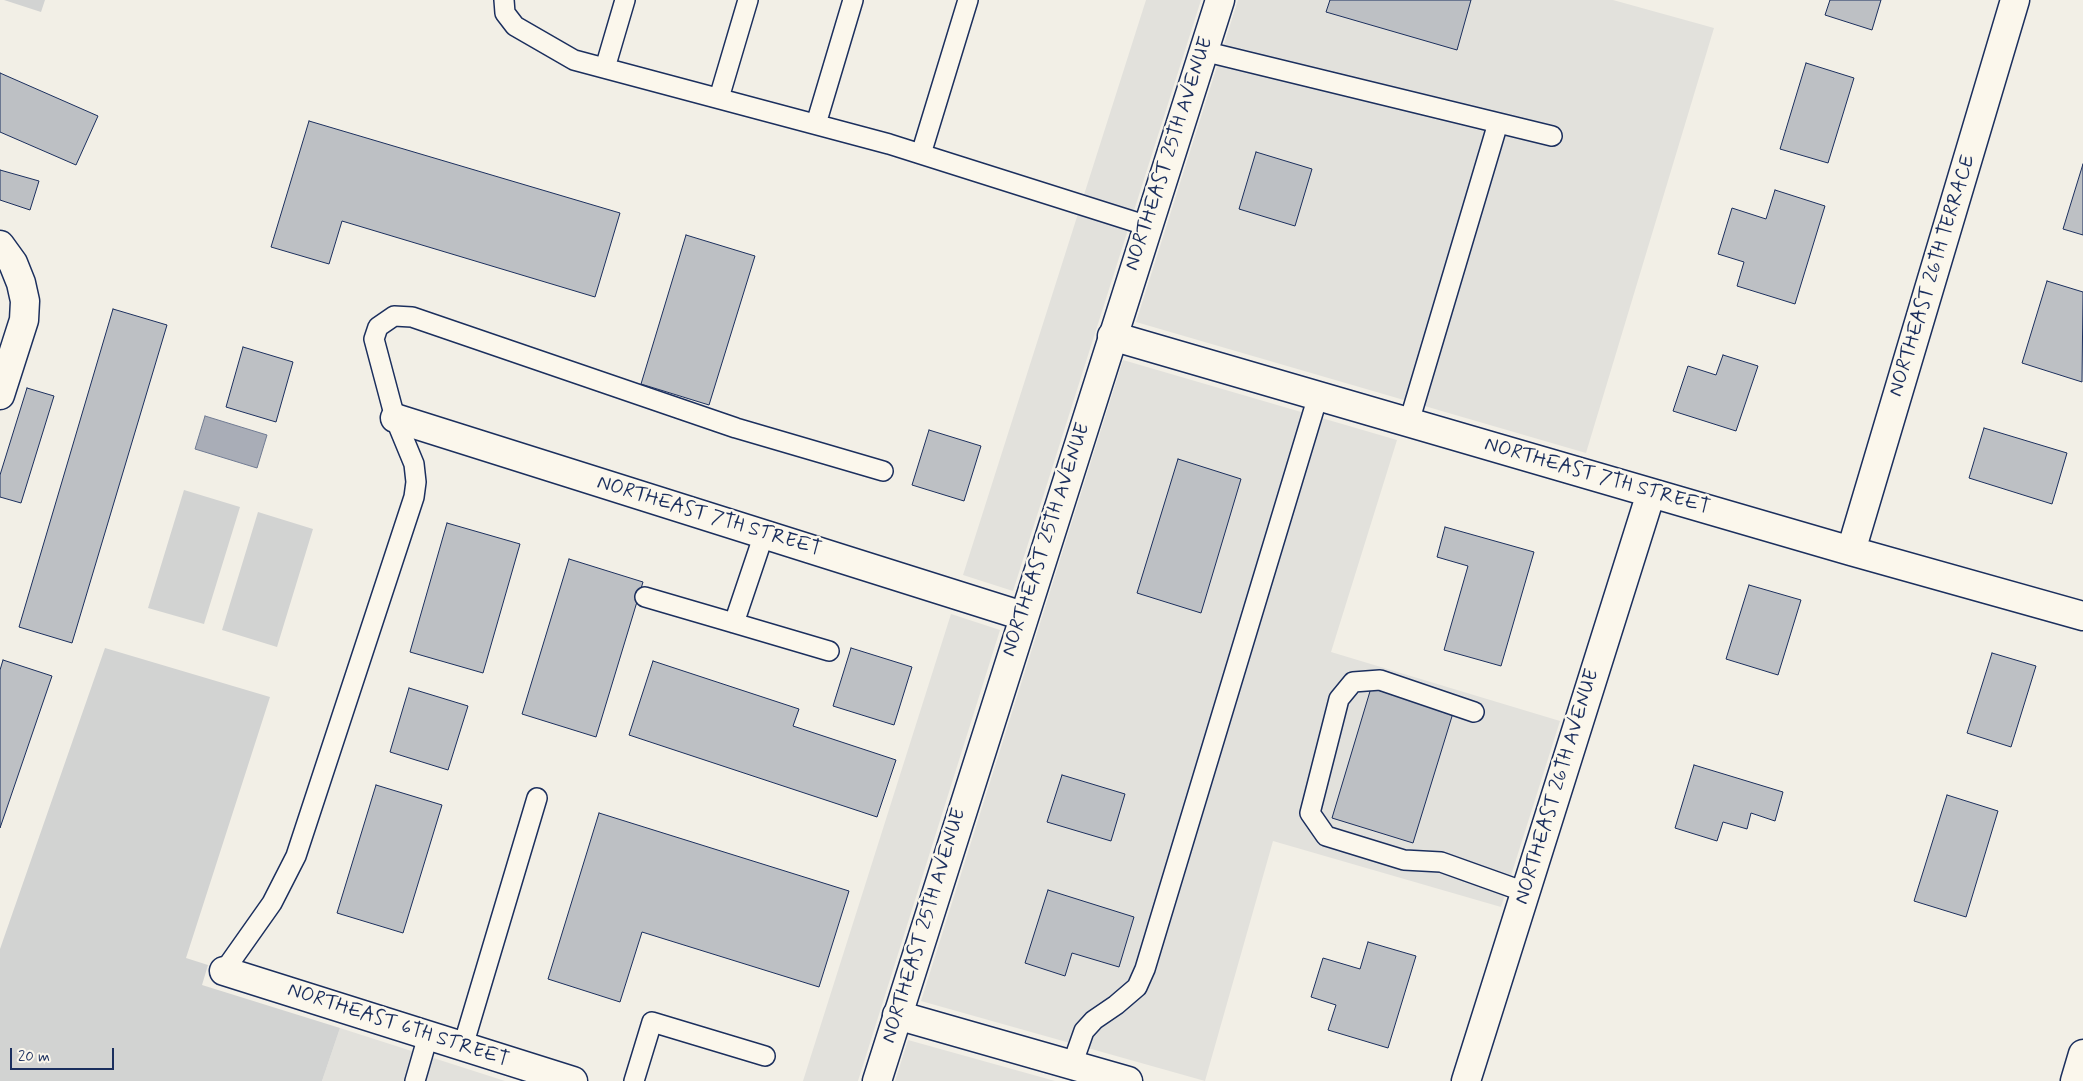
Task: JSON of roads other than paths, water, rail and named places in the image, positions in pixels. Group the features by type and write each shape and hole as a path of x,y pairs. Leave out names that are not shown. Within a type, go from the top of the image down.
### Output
{"street":[{"name":"NORTHEAST 25TH AVENUE","path":"877,1081 1220,0"},
{"name":"NORTHEAST 26TH TERRACE","path":"1851,551 2015,0"},
{"path":"0,245 13,263 21,283 25,301 24,320 0,395"},
{"name":"NORTHEAST 7TH STREET","path":"1112,336 1851,551 2083,616"},
{"name":"NORTHEAST 7TH STREET","path":"395,418 1023,616"},
{"name":"NORTHEAST 26TH AVENUE","path":"1466,1081 1651,493"},
{"name":"NORTHEAST 6TH STREET","path":"224,971 573,1081"},
{"path":"897,1015 1128,1081"},
{"path":"2075,1081 2083,1054"}],"lane":[{"path":"504,0 505,13 515,26 574,60 816,124 921,154 1148,226"},
{"path":"605,68 625,0"},
{"path":"719,98 748,0"},
{"path":"816,124 853,0"},
{"path":"921,154 968,0"},
{"path":"1203,51 1552,136"},
{"path":"1409,422 1498,123"},
{"path":"224,971 272,903 296,856 407,519 416,482 414,464 395,418 374,339 378,327 394,316 412,317 736,428 883,472"},
{"path":"1072,1065 1084,1031 1094,1020 1137,987 1146,969 1318,396"},
{"path":"734,623 764,534"},
{"path":"645,598 829,651"},
{"path":"1474,712 1380,680 1353,682 1338,699 1310,813 1326,836 1404,860 1441,862 1525,892"},
{"path":"463,1046 537,798"},
{"path":"634,1081 652,1022 765,1056"},
{"path":"414,1081 428,1036"}]}
